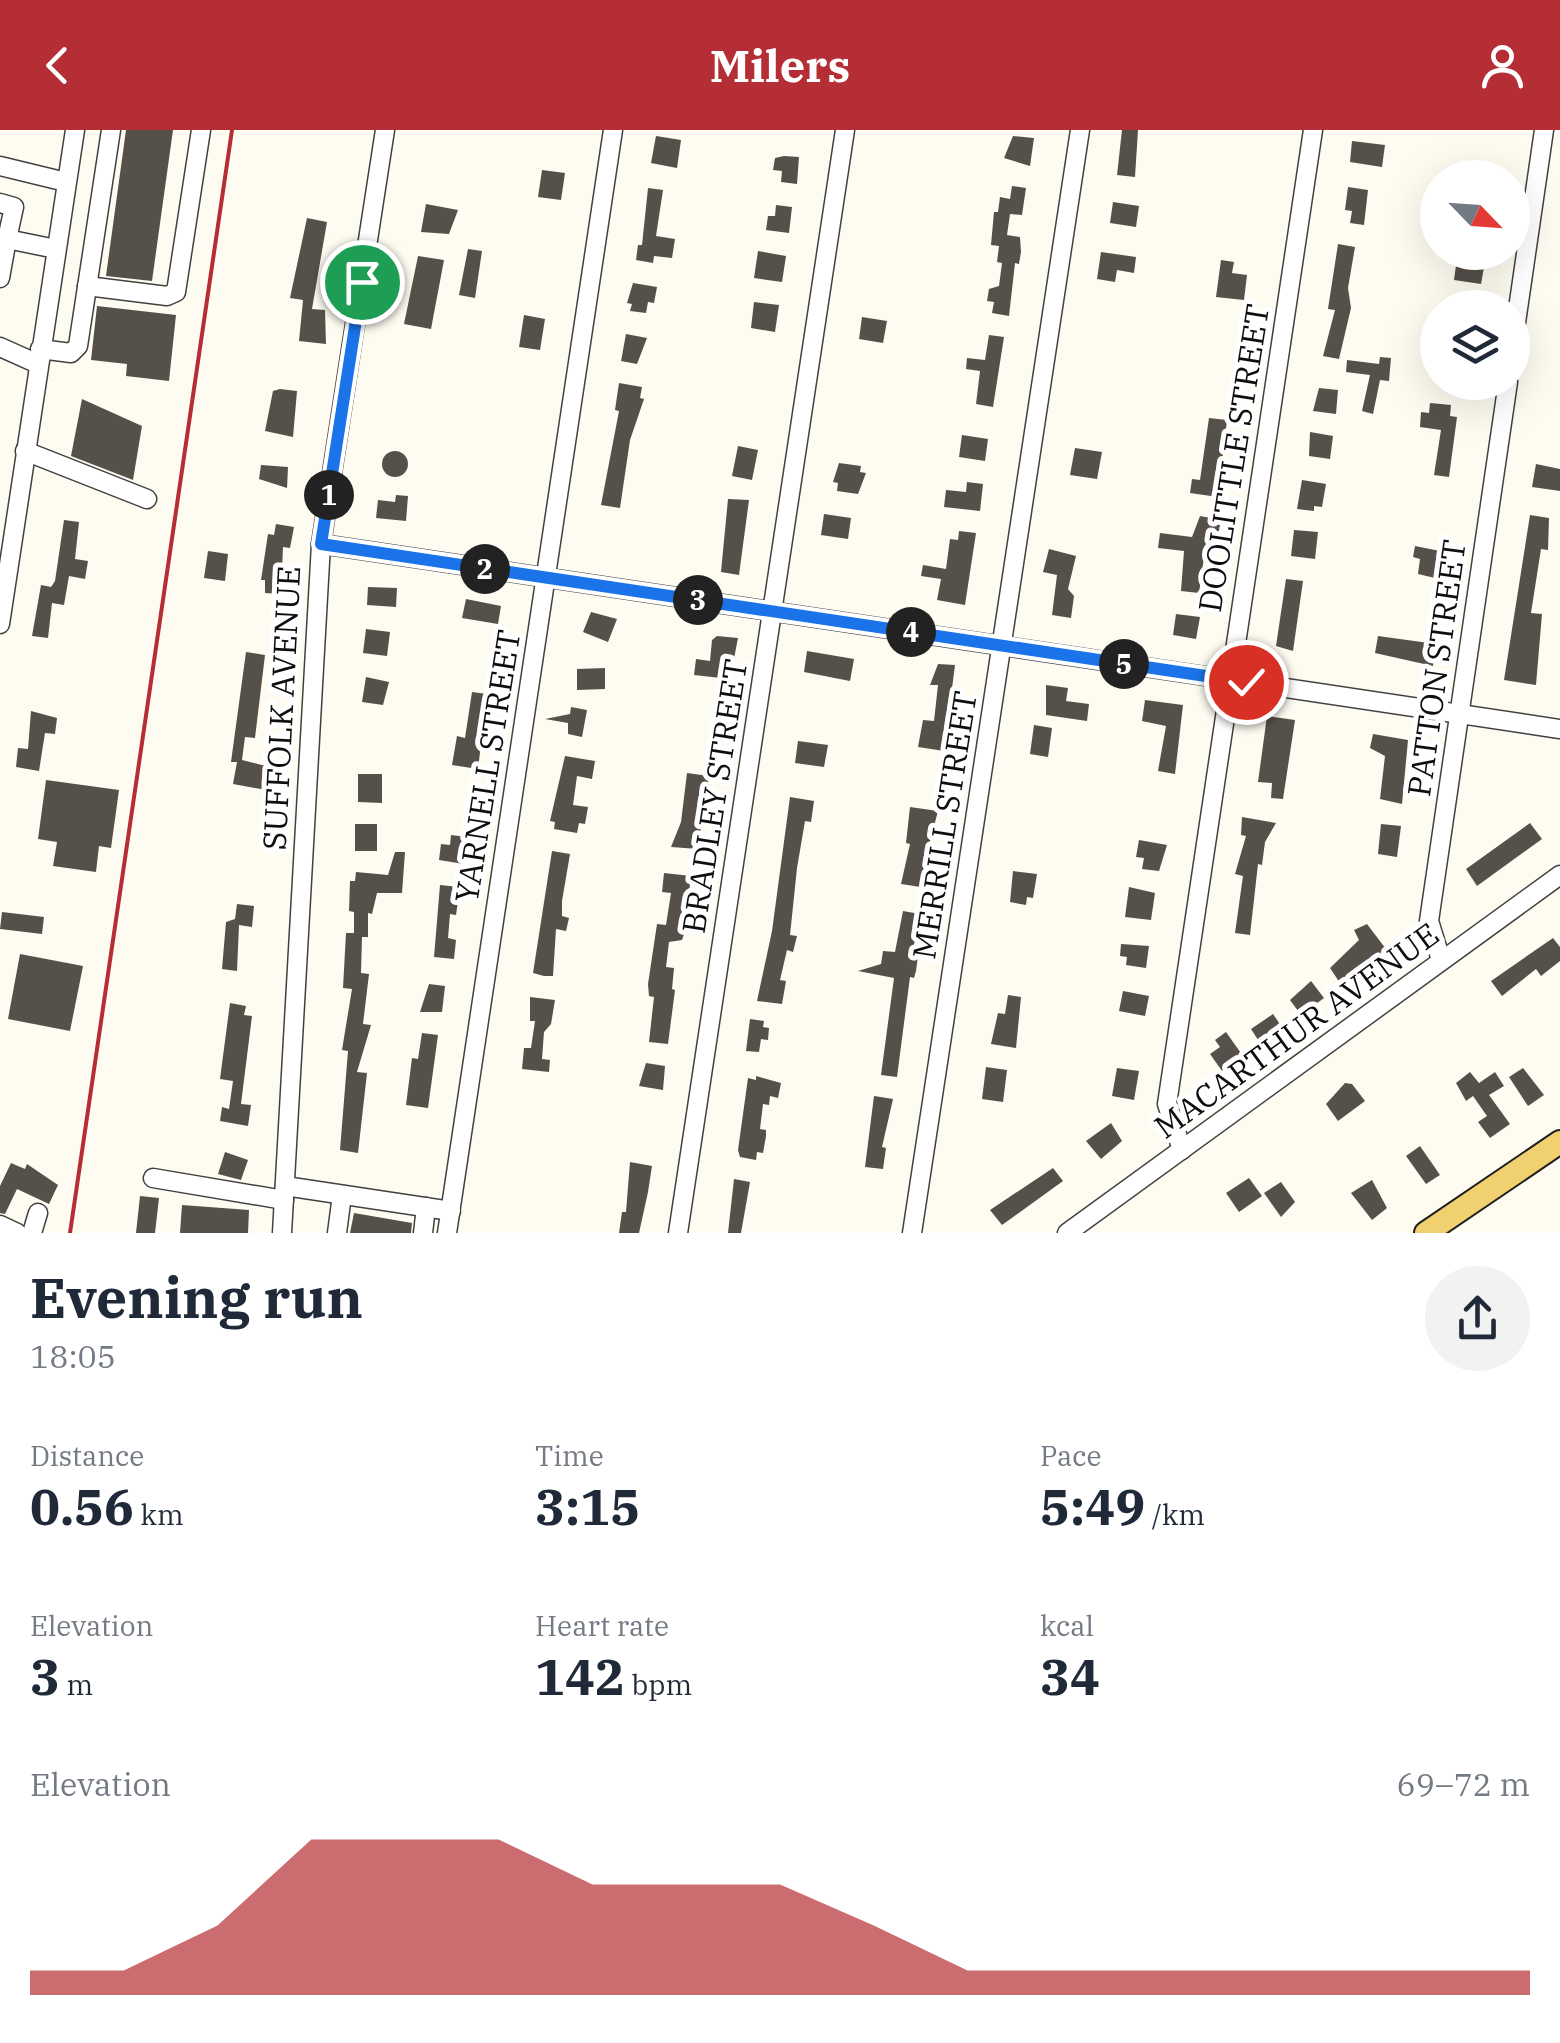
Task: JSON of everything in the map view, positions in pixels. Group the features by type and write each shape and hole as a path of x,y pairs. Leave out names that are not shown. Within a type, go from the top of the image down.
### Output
{"main road":[{"path":"1426,1233 1560,1143"},
{"path":"1447,1233 1560,1143"}],"street":[{"path":"0,624 4,570 75,130"},
{"path":"0,347 39,356 71,353 78,346 111,130"},
{"path":"50,290 167,296 176,292 201,130"},
{"name":"SUFFOLK AVENUE","path":"282,1233 321,544 385,130"},
{"name":"YARNELL STREET","path":"447,1233 613,130"},
{"name":"BRADLEY STREET","path":"678,1233 846,130"},
{"name":"MERRILL STREET","path":"912,1233 1080,130"},
{"name":"DOOLITTLE STREET","path":"1182,1150 1168,1104 1313,130"},
{"path":"1521,290 1544,130"},
{"path":"0,166 66,182"},
{"path":"0,203 14,208 0,278"},
{"path":"7,238 56,249"},
{"name":"PATTON STREET","path":"1441,960 1429,920 1505,400"},
{"path":"25,451 147,498"},
{"path":"321,544 1560,728"},
{"name":"MACARTHUR AVENUE","path":"1067,1233 1560,875"},
{"path":"153,1178 284,1193 342,1194 450,1211"},
{"path":"337,1233 342,1194"},
{"path":"423,1233 426,1207"},
{"path":"32,1233 38,1213"},
{"path":"0,1226 17,1233"}],"building":[{"path":"126,130 173,130 152,281 106,276"},
{"path":"1122,130 1138,130 1135,177 1117,175"},
{"path":"656,136 681,140 677,168 651,163"},
{"path":"1013,136 1034,138 1030,166 1004,158"},
{"path":"1352,141 1385,145 1382,167 1350,162"},
{"path":"799,157 797,184 781,182 782,171 773,170 775,158"},
{"path":"542,170 565,173 561,200 538,197"},
{"path":"1012,186 1026,188 1022,215 1010,214 1007,235 1020,237 1021,252 1019,264 1015,263 1009,316 992,313 994,302 987,301 989,289 999,286 1002,263 997,262 999,246 991,245 994,212 998,212 1000,197 1010,199"},
{"path":"1348,187 1368,190 1364,225 1350,223 1352,211 1345,210"},
{"path":"648,188 663,190 656,236 675,239 672,258 654,256 653,263 636,260 638,245 642,245"},
{"path":"1113,202 1139,206 1136,227 1110,223"},
{"path":"426,204 458,210 449,234 421,232"},
{"path":"776,205 792,207 789,233 766,230 768,216 775,216"},
{"path":"307,218 327,222 312,309 325,310 326,344 299,341 303,300 290,298"},
{"path":"1338,244 1355,247 1348,288 1351,308 1339,359 1323,356 1335,310 1328,309"},
{"path":"468,249 482,251 475,298 459,295"},
{"path":"758,251 786,256 782,282 754,278"},
{"path":"1101,252 1136,257 1134,273 1117,270 1115,282 1097,279"},
{"path":"418,256 444,260 431,329 404,324"},
{"path":"1221,260 1234,262 1232,273 1247,275 1244,300 1216,297"},
{"path":"1455,270 1484,270 1481,284 1454,280"},
{"path":"633,283 657,287 654,303 648,302 646,313 630,311 632,304 627,303"},
{"path":"754,302 779,305 775,332 751,328"},
{"path":"97,306 176,315 169,381 126,376 127,364 91,360"},
{"path":"524,315 545,319 540,350 519,347"},
{"path":"862,317 887,321 883,343 859,339"},
{"path":"626,334 647,338 637,364 621,361"},
{"path":"989,335 1004,337 993,407 976,404 980,371 966,369 967,358 985,360"},
{"path":"1380,357 1391,358 1389,381 1380,380 1373,414 1362,411 1370,375 1346,372 1347,360 1379,364"},
{"path":"619,383 642,387 640,398 644,399 630,440 620,508 601,505 619,411 615,410"},
{"path":"1319,388 1338,390 1336,414 1313,411"},
{"path":"273,391 297,391 293,437 265,431"},
{"path":"82,399 142,426 133,480 71,456"},
{"path":"1430,403 1451,405 1450,416 1457,417 1449,477 1434,475 1441,430 1420,427 1421,412 1429,413"},
{"path":"1209,418 1227,420 1218,497 1190,493 1192,479 1200,480"},
{"path":"1310,432 1333,436 1330,459 1309,456"},
{"path":"962,435 988,439 985,461 959,457"},
{"path":"738,446 758,450 752,480 732,476"},
{"path":"1075,448 1102,452 1097,479 1070,475"},
{"path":"395,451 404,455 408,464 404,473 395,477 386,473 382,464 386,455"},
{"path":"839,463 861,466 860,472 866,473 858,494 837,491 838,483 833,482"},
{"path":"1536,464 1560,469 1560,491 1532,487"},
{"path":"261,465 288,467 287,488 259,479"},
{"path":"1302,480 1326,484 1322,507 1314,506 1314,511 1297,509"},
{"path":"967,482 983,484 980,511 944,507 946,490 966,492"},
{"path":"396,495 408,496 406,521 376,518 378,500 395,502"},
{"path":"728,499 749,500 739,575 721,572"},
{"path":"824,514 851,518 848,539 821,535"},
{"path":"1530,515 1549,518 1548,550 1541,549 1531,613 1542,614 1536,685 1504,680"},
{"path":"1200,516 1221,520 1216,545 1206,543 1199,593 1181,591 1184,551 1158,548 1160,533 1192,537"},
{"path":"64,520 79,522 75,559 88,561 85,579 69,576 64,605 52,603 48,638 32,636 41,585 51,587 55,581"},
{"path":"276,524 294,527 290,548 283,547 281,594 265,593 265,580 261,580 268,534 274,535"},
{"path":"1294,530 1318,532 1315,559 1291,556"},
{"path":"959,531 976,533 965,605 937,600 941,579 921,576 923,565 946,569 950,539 958,540"},
{"path":"1415,546 1440,551 1435,578 1418,574 1420,559 1413,557"},
{"path":"1049,549 1076,556 1068,589 1074,596 1071,618 1052,615 1057,575 1043,572"},
{"path":"208,551 228,554 225,581 204,578"},
{"path":"1286,579 1303,581 1293,651 1276,646"},
{"path":"368,587 397,588 396,607 367,605"},
{"path":"466,599 501,606 498,624 462,618"},
{"path":"591,612 617,619 608,642 583,632"},
{"path":"1176,614 1200,617 1196,639 1173,635"},
{"path":"366,629 390,632 387,656 363,653"},
{"path":"717,636 738,638 730,679 694,675 696,659 710,661 712,640"},
{"path":"1378,636 1436,644 1433,666 1375,653"},
{"path":"807,651 854,659 850,681 804,672"},
{"path":"246,652 265,655 255,738 245,737 242,760 270,767 266,790 233,784 237,762 231,762"},
{"path":"938,664 955,665 944,751 918,747 923,720 934,721 938,685 930,685"},
{"path":"605,668 605,689 577,690 577,669"},
{"path":"366,677 389,682 383,705 362,702"},
{"path":"1046,685 1068,688 1066,701 1089,704 1087,721 1046,715"},
{"path":"472,692 487,694 478,769 452,765 457,736 465,738"},
{"path":"1145,700 1183,705 1175,774 1158,771 1166,726 1142,721"},
{"path":"571,707 587,710 582,737 568,734 568,723 545,719 570,714"},
{"path":"31,711 57,718 55,734 45,733 39,771 16,767 18,748 28,749"},
{"path":"1267,716 1295,720 1283,799 1271,798 1272,783 1258,782"},
{"path":"1034,725 1052,728 1048,757 1030,754"},
{"path":"1373,734 1408,740 1402,804 1380,799 1385,756 1370,748"},
{"path":"798,741 828,745 824,767 795,763"},
{"path":"565,756 595,761 592,779 577,776 573,805 588,807 585,824 579,823 577,833 554,829 555,822 550,821"},
{"path":"687,773 709,776 698,849 671,847 681,822"},
{"path":"358,774 382,774 382,803 358,802"},
{"path":"46,780 119,790 111,848 99,846 96,872 53,866 57,842 38,839"},
{"path":"790,797 814,801 811,822 805,821 797,868 790,935 797,936 793,952 787,950 780,980 786,981 782,1004 757,1001 772,931"},
{"path":"910,807 938,811 925,860 925,877 936,879 934,889 901,884 910,844 906,843"},
{"path":"1242,817 1276,823 1265,842 1262,865 1258,864 1250,935 1235,933 1243,876 1235,874 1246,836 1241,835"},
{"path":"1530,823 1542,839 1477,886 1466,869"},
{"path":"355,824 377,824 377,851 355,851"},
{"path":"1381,824 1401,826 1397,857 1378,854"},
{"path":"451,835 467,837 464,864 439,860 441,844 450,845"},
{"path":"1139,840 1167,845 1159,871 1142,869 1144,858 1136,857"},
{"path":"552,851 570,854 562,901 562,916 569,918 566,931 556,929 553,976 544,976 533,973"},
{"path":"395,852 405,852 402,893 377,893 372,914 368,913 368,937 362,937 361,973 369,974 363,1024 371,1025 357,1072 367,1073 358,1153 340,1150 348,1051 342,1050 352,989 343,988 346,933 354,933 354,912 349,911 350,881 355,881 356,872 388,875"},
{"path":"1013,871 1037,874 1033,898 1027,897 1026,905 1010,902"},
{"path":"664,873 691,876 682,940 669,942 666,967 674,968 675,990 668,1044 649,1042 654,997 649,996 648,984 657,924 666,925 671,893 662,892"},
{"path":"440,885 460,887 456,915 450,914 448,938 456,940 454,959 434,957"},
{"path":"1129,887 1155,893 1151,920 1125,917"},
{"path":"237,904 254,906 252,927 239,925 237,971 222,969 226,922 235,919"},
{"path":"903,911 920,914 912,955 918,956 916,971 914,978 910,977 897,1077 881,1075 894,978 858,971 881,964 883,951 895,952"},
{"path":"2,912 44,917 42,934 0,929"},
{"path":"1367,924 1392,957 1381,966 1375,958 1340,983 1330,968 1359,940 1354,930"},
{"path":"1553,938 1560,947 1560,961 1541,976 1536,969 1502,996 1491,981"},
{"path":"1121,944 1149,946 1146,968 1126,965 1127,957 1120,956"},
{"path":"20,954 83,966 70,1031 8,1019"},
{"path":"1311,981 1324,998 1301,1015 1290,1000"},
{"path":"429,984 445,986 442,1012 420,1012"},
{"path":"1123,991 1149,996 1145,1016 1119,1011"},
{"path":"1008,995 1021,997 1016,1048 991,1044 998,1013 1005,1014"},
{"path":"530,997 555,1000 551,1024 544,1032 542,1059 550,1060 549,1072 522,1069 524,1048 531,1048 535,1021 530,1021"},
{"path":"230,1003 246,1006 244,1015 252,1016 241,1104 251,1105 248,1126 220,1121 222,1107 229,1109 233,1081 220,1079"},
{"path":"1273,1014 1286,1033 1262,1046 1251,1029"},
{"path":"750,1019 764,1021 763,1027 769,1028 768,1040 761,1039 759,1052 746,1051"},
{"path":"1226,1032 1243,1056 1222,1071 1210,1054 1220,1047 1215,1040"},
{"path":"422,1033 438,1035 428,1108 406,1105 412,1058 418,1059"},
{"path":"646,1063 665,1066 663,1090 639,1086"},
{"path":"986,1067 1007,1070 1003,1102 982,1099"},
{"path":"1117,1068 1139,1071 1134,1100 1112,1096"},
{"path":"1523,1068 1544,1095 1528,1106 1509,1077"},
{"path":"1470,1072 1479,1083 1495,1072 1504,1086 1489,1095 1510,1124 1490,1138 1478,1122 1487,1116 1473,1096 1466,1101 1456,1083"},
{"path":"756,1076 781,1083 778,1098 770,1096 769,1105 763,1104 760,1129 766,1130 766,1136 763,1153 757,1152 756,1160 740,1157 738,1150 748,1078 756,1080"},
{"path":"1345,1083 1352,1084 1365,1101 1338,1121 1326,1104"},
{"path":"874,1096 893,1099 882,1147 886,1148 883,1169 865,1167"},
{"path":"1111,1123 1122,1141 1101,1159 1086,1141"},
{"path":"1420,1146 1440,1175 1426,1184 1406,1156"},
{"path":"225,1152 248,1160 241,1180 218,1174"},
{"path":"630,1162 652,1166 648,1192 639,1233 619,1233 622,1212 626,1212"},
{"path":"11,1163 25,1169 27,1164 58,1185 49,1204 17,1189 5,1214 0,1213 0,1186"},
{"path":"1053,1168 1063,1181 1002,1225 990,1210"},
{"path":"1249,1178 1262,1196 1239,1212 1226,1193"},
{"path":"734,1179 750,1182 741,1233 728,1233"},
{"path":"1372,1180 1387,1208 1372,1220 1351,1193"},
{"path":"1281,1182 1295,1202 1281,1217 1264,1193"},
{"path":"140,1196 159,1198 155,1233 136,1233"},
{"path":"182,1205 249,1210 248,1233 180,1233"},
{"path":"354,1213 412,1223 411,1233 350,1233"}],"railway":[{"path":"70,1233 232,130"}],"route":[{"path":"362,282 321,544 1246,682"}]}
